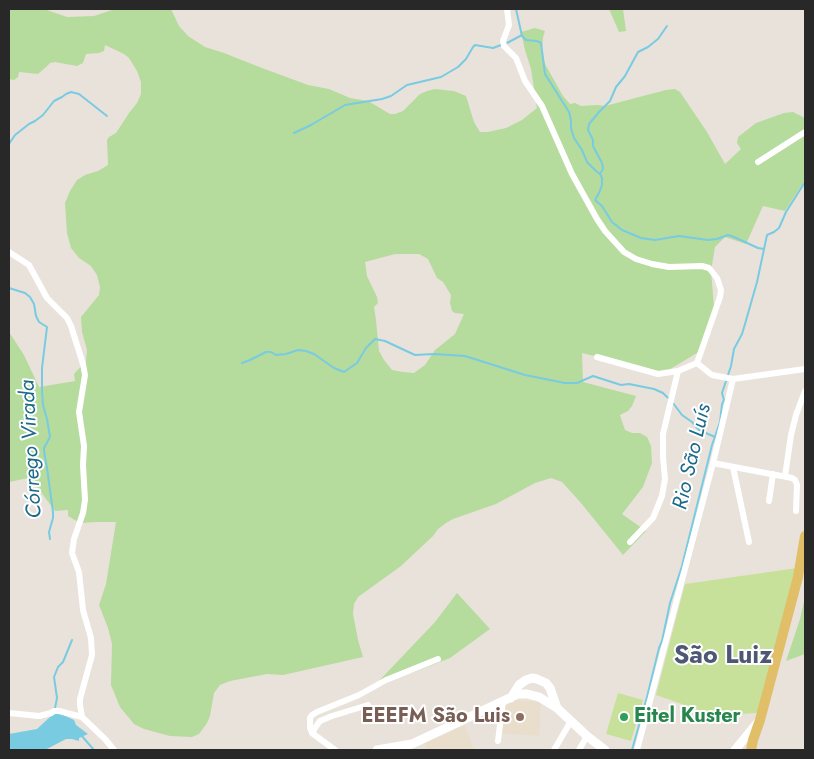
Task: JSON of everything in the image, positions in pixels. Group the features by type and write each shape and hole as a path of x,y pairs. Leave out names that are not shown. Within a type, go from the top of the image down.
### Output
{"main road":[{"path":"751,750 798,577 805,536"}],"street":[{"path":"507,9 509,25 503,41 504,46 516,58 525,81 542,106 572,174 605,231 624,252 636,259 652,264 669,266 702,266 709,268 719,282 720,297 697,363 678,371 658,374 597,357"},
{"path":"758,162 805,132"},
{"path":"9,252 29,265 47,298 67,318 85,375 79,412 84,446 85,500 72,549 80,572 83,610 92,647 90,664 80,699 82,718"},
{"path":"697,363 712,375 730,379 805,369"},
{"path":"630,542 653,518 662,496 665,479 663,434 678,371"},
{"path":"637,750 714,463 730,379"},
{"path":"785,476 791,435 805,391"},
{"path":"714,463 792,478 796,482 797,488 796,511"},
{"path":"733,467 749,542"},
{"path":"769,501 774,474"},
{"path":"335,750 312,733 309,722 312,715 359,695 386,680 438,659"},
{"path":"498,741 507,700 519,685 526,680 532,678 541,680 548,686 557,708"},
{"path":"532,694 536,679"},
{"path":"542,698 548,686"},
{"path":"377,750 411,747 518,694 532,694 542,698 557,708 605,750"},
{"path":"312,733 317,725 326,718 368,705"},
{"path":"9,713 39,716 59,711 82,718 114,750"},
{"path":"735,750 760,720"},
{"path":"554,750 571,721"},
{"path":"579,750 588,736"}],"shaded area":[{"name":"EEEFM São Luis","path":"501,699 541,702 539,736 499,733"},
{"path":"465,725 474,750 427,750 424,743"}],"green space":[{"path":"9,9 44,9 67,17 94,16 115,9 171,9 179,26 188,36 205,47 308,85 329,89 350,98 368,101 390,114 403,111 420,94 427,91 435,89 454,91 466,96 474,122 480,132 488,132 506,128 522,120 537,108 531,69 521,32 535,28 545,31 542,50 545,64 563,96 570,104 605,106 675,89 680,92 707,132 725,164 741,149 737,143 738,137 756,123 784,113 793,112 805,118 805,180 785,211 763,206 746,244 725,237 715,247 711,271 714,307 702,350 667,371 649,374 611,360 582,353 583,382 636,396 628,411 620,415 625,430 632,433 640,433 647,437 651,446 652,463 643,487 622,514 646,531 623,555 562,482 551,478 535,483 496,504 446,523 401,566 358,597 354,604 353,614 363,657 283,675 267,674 230,681 220,685 214,693 207,723 199,734 192,737 170,736 144,729 134,724 120,707 111,685 112,644 99,605 106,584 116,522 80,523 68,516 68,510 55,511 32,480 28,478 9,482 9,332 24,355 39,387 75,381 74,374 86,361 87,350 82,332 81,317 99,295 100,287 97,275 91,266 79,258 71,248 67,233 65,203 77,180 108,165 107,140 116,133 137,103 141,94 141,82 129,58 105,45 104,51 86,54 83,63 77,66 55,62 50,63 38,74 19,72 18,77 14,80 9,79","holes":["395,254 419,254 428,259 437,278 443,282 451,295 452,311 464,314 455,334 435,350 425,365 414,373 392,370 379,351 374,307 378,303 367,276 365,262"]},
{"path":"609,9 623,9 626,31 619,32"},
{"path":"804,567 758,713 721,715 699,710 656,695 685,584"},
{"path":"457,593 490,629 450,658 414,672 378,682 435,622"},
{"path":"805,597 805,654 786,661 800,619"},
{"name":"Eitel Kuster","path":"618,693 643,700 631,741 606,734"}],"water":[{"path":"59,713 74,720 76,725 88,734 79,738 79,741 66,739 45,750 9,750 9,734 37,729 50,717"}],"waterway":[{"path":"516,9 522,36 526,40 541,43 545,74 569,112 574,138 587,162 600,174"},
{"path":"667,26 658,39 638,52 625,76 616,87 610,101 589,124 588,130 603,169 600,174 602,185 595,200 602,206 612,222 622,230 641,238 655,240 679,236 708,240 728,235 764,249"},
{"path":"507,43 522,35"},
{"path":"294,133 345,105 382,99 391,96 407,85 441,77 458,67 475,45 493,48 501,45"},
{"path":"9,144 15,135 43,115 54,101 71,92 79,94 107,116"},
{"name":"Rio São Luís","path":"632,750 662,641 670,603 682,566 712,445 720,422 724,400 722,393 731,366 734,349 742,334 757,282 767,235 779,228 786,212 805,182"},
{"name":"Córrego Virada","path":"9,288 25,293 30,297 39,322 47,327 42,368 42,391 50,437 44,448 53,512 49,532 50,539"},
{"path":"242,363 266,352 276,355 298,350 314,354 334,368 344,372 357,363 366,348 375,339 385,341 415,355 465,356 525,375 565,383 577,383 593,376 621,385 629,384 654,389 670,399"},
{"path":"673,403 682,415 699,430 715,437"},
{"path":"55,708 57,698 54,677 58,667 63,662 72,640"},
{"path":"81,735 94,750"}],"place":[{"name":"EEEFM São Luis","path":"520,717"},
{"name":"Eitel Kuster","path":"624,717"}],"district":[{"name":"São Luiz","path":"723,657"}]}
